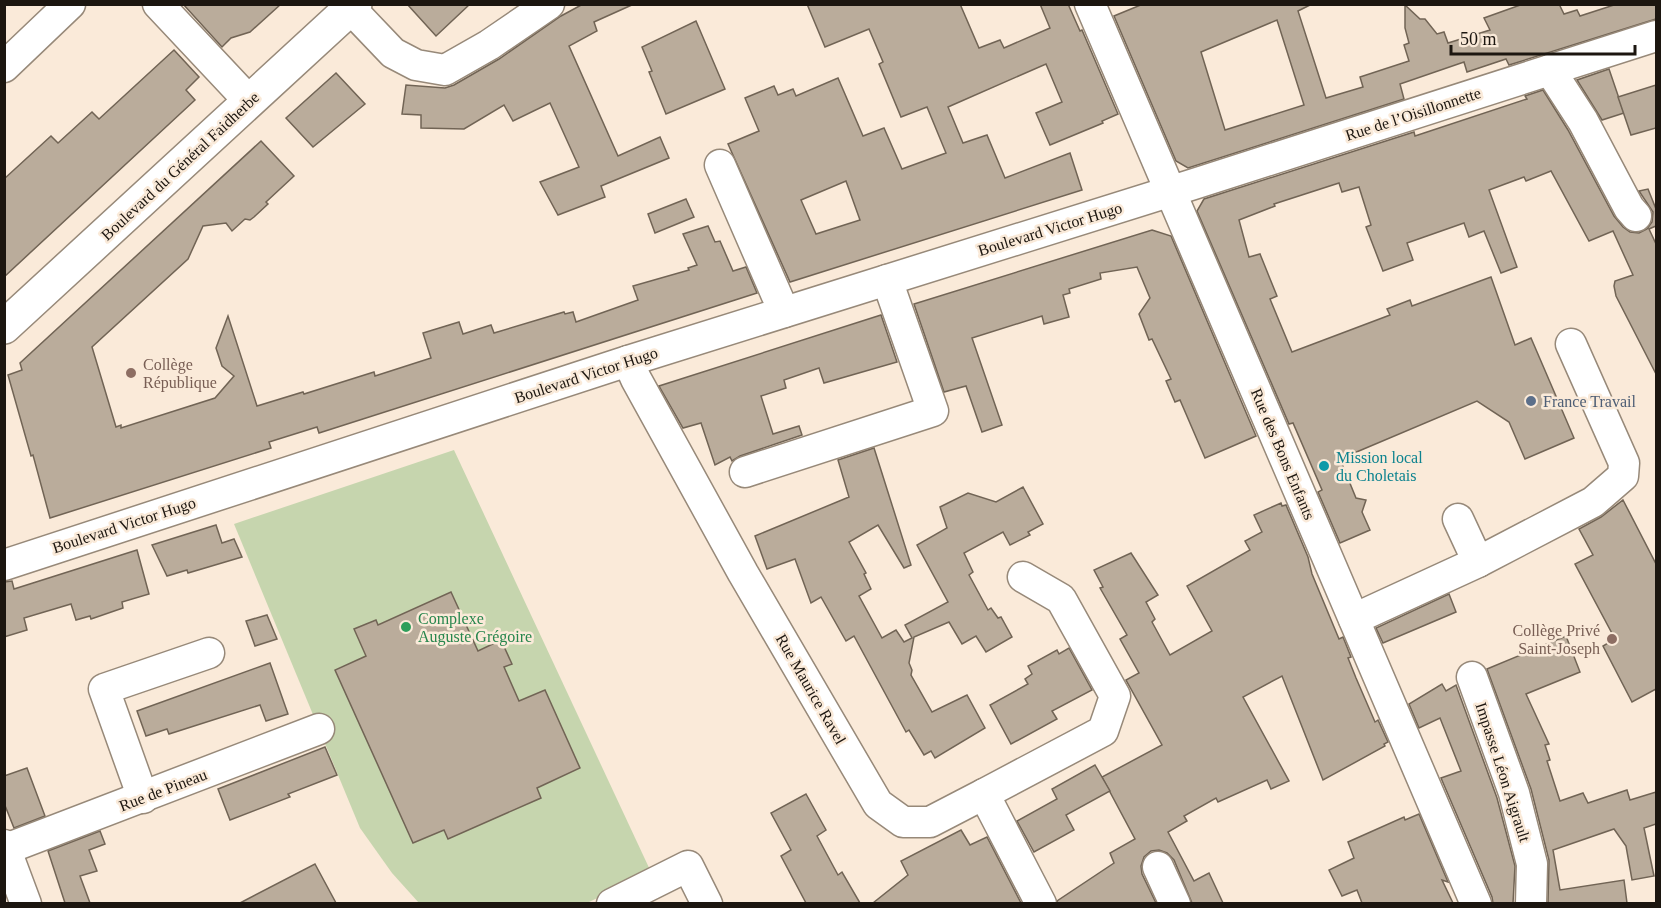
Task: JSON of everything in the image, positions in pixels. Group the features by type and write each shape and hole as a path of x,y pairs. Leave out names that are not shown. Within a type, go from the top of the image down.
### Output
{"main road":[{"name":"Boulevard du Général Faidherbe","path":"4,327 353,7"}],"street":[{"path":"4,67 70,4"},
{"path":"158,4 250,102"},
{"path":"353,7 393,53 416,65 445,70 489,45 549,4"},
{"name":"Rue des Bons Enfants","path":"1090,4 1476,903"},
{"name":"Rue de l’Oisillonnette","path":"1170,191 1656,36"},
{"path":"1550,70 1583,121 1629,208 1636,216"},
{"path":"720,165 784,312"},
{"name":"Boulevard Victor Hugo","path":"4,565 628,361 1170,191"},
{"path":"745,472 933,411 887,280"},
{"path":"1354,619 1478,562 1593,502 1623,476 1624,463 1570,344"},
{"name":"Rue Maurice Ravel","path":"628,361 743,573 878,804 903,822 930,822 1103,731 1115,696 1061,599 1023,577"},
{"path":"1458,519 1478,562"},
{"path":"143,798 104,689 209,653"},
{"name":"Impasse Léon Aigrault","path":"1472,677 1516,803 1532,864 1531,903"},
{"name":"Rue de Pineau","path":"26,903 5,847 143,798 319,729"},
{"path":"984,794 1041,903"},
{"path":"612,903 688,866 707,903"},
{"path":"1158,867 1175,903"}],"green space":[{"name":"Complexe Auguste Grégoire","path":"454,450 651,872 587,903 419,903 392,873 360,828 234,524"}],"building":[{"path":"183,4 281,4 250,32 231,38 222,47"},
{"path":"407,4 470,4 436,36"},
{"path":"583,4 634,4 594,22 597,31 569,46 618,156 660,137 669,158 601,186 605,197 558,215 540,182 579,167 550,103 513,121 504,105 464,129 421,128 421,115 402,114 406,85 445,88 454,85 499,59 561,16"},
{"path":"807,4 960,4 979,48 1000,40 1004,48 1050,28 1040,4 1068,4 1080,31 1082,30 1118,114 1102,121 1103,123 1050,145 1036,113 1062,102 1046,64 948,107 963,143 987,135 1005,178 1070,153 1082,190 790,282 728,144 759,131 745,98 774,86 778,95 793,89 796,96 838,78 863,136 884,128 902,169 946,153 927,107 901,117 879,64 883,62 869,29 825,47","holes":["846,181 860,220 816,234 801,200"]},
{"path":"1143,4 1312,4 1298,11 1326,98 1363,87 1360,77 1409,61 1404,45 1409,43 1405,28 1405,5 1420,19 1425,19 1437,34 1444,32 1448,43 1490,30 1484,18 1523,4 1559,4 1564,14 1577,10 1580,16 1617,4 1656,4 1656,19 1509,65 1506,59 1467,72 1464,62 1400,84 1404,99 1188,168 1176,161 1114,16","holes":["1277,20 1304,105 1225,130 1201,52"]},
{"path":"696,21 725,89 666,114 649,72 652,71 642,47"},
{"path":"174,50 199,77 186,90 195,100 4,277 4,179 51,136 58,143 92,112 99,119"},
{"path":"1609,69 1624,113 1602,120 1577,80"},
{"path":"336,73 365,104 313,147 286,118"},
{"path":"1656,85 1656,128 1631,135 1618,97"},
{"path":"1543,90 1568,130 1614,216 1623,227 1630,232 1639,233 1647,229 1652,222 1653,212 1639,191 1648,189 1656,209 1656,226 1649,229 1656,244 1656,374 1616,296 1615,281 1633,275 1613,231 1589,241 1551,171 1526,181 1524,177 1489,190 1517,267 1501,273 1484,231 1469,237 1464,223 1407,243 1413,260 1383,271 1366,227 1371,225 1359,187 1342,192 1339,183 1274,204 1275,206 1239,220 1249,257 1260,254 1277,296 1270,299 1292,352 1390,315 1387,309 1410,300 1412,306 1491,277 1515,345 1531,338 1574,438 1525,459 1509,422 1477,401 1340,459 1356,498 1366,500 1362,512 1370,530 1340,543 1318,492 1322,490 1293,423 1289,424 1197,211 1204,199 1414,132 1415,136 1527,99 1525,96"},
{"path":"261,141 294,176 266,202 268,204 254,217 250,220 245,219 232,231 226,223 203,226 188,259 92,347 116,427 121,425 121,428 215,398 234,376 222,366 216,348 228,316 257,406 374,372 375,376 431,358 423,333 459,322 463,334 491,325 494,333 564,312 565,314 573,312 576,322 638,300 633,286 689,270 688,268 697,265 683,234 708,226 715,242 720,241 733,271 746,267 757,293 319,433 317,427 269,442 271,448 50,518 8,375 22,370 20,363"},
{"path":"686,199 694,217 655,233 648,214"},
{"path":"1152,230 1171,236 1256,436 1205,458 1180,400 1175,402 1166,381 1171,379 1152,339 1149,340 1139,314 1150,298 1137,267 1100,273 1101,279 1069,289 1070,293 1063,295 1069,317 1044,324 1042,316 972,338 1002,425 982,432 966,386 944,392 914,304"},
{"path":"881,315 897,362 824,383 819,368 784,380 786,388 761,396 773,434 799,426 802,435 740,456 732,461 730,457 715,465 701,423 683,428 659,386"},
{"path":"874,448 911,565 904,568 878,525 849,542 866,573 864,574 871,589 859,596 882,638 896,630 904,642 912,638 905,625 948,602 917,545 947,528 940,507 968,493 996,502 1023,487 1043,524 1028,532 1030,535 1010,545 1003,532 964,553 973,572 969,575 988,610 991,608 998,618 1001,617 1012,637 986,652 976,636 962,644 949,622 914,637 909,663 912,670 911,675 932,712 967,695 985,728 935,758 931,751 924,755 909,730 906,732 854,636 846,641 821,597 811,603 795,559 767,569 755,536 849,497 838,460"},
{"path":"1623,500 1656,564 1656,689 1632,702 1603,646 1615,639 1575,564 1593,555 1579,529 1601,517"},
{"path":"1281,503 1282,506 1286,505 1339,639 1343,637 1356,678 1375,722 1378,720 1388,742 1384,744 1385,746 1323,780 1282,676 1243,697 1289,781 1271,789 1267,780 1218,802 1216,798 1184,816 1187,821 1168,832 1194,881 1209,873 1223,903 1192,903 1174,860 1167,853 1159,850 1151,851 1144,857 1141,866 1142,874 1156,903 1058,903 1057,901 1114,863 1110,853 1135,839 1102,777 1162,745 1126,680 1139,673 1120,639 1127,635 1100,588 1103,587 1094,570 1131,553 1158,595 1146,602 1155,619 1152,622 1170,655 1212,631 1187,586 1250,550 1245,541 1262,532 1254,515"},
{"path":"216,525 222,543 234,539 242,557 188,573 187,570 167,576 152,545"},
{"path":"137,550 149,594 122,602 123,608 91,619 90,616 76,620 71,604 24,618 27,630 4,637 4,582 12,581 14,589"},
{"path":"451,592 478,651 501,640 512,664 504,667 519,701 545,690 580,768 537,788 541,798 448,839 444,830 413,843 335,670 366,656 354,629 376,620 378,625"},
{"path":"1449,594 1456,612 1383,643 1376,628"},
{"path":"267,615 277,639 255,646 246,621"},
{"path":"1566,636 1580,672 1526,694 1549,744 1545,745 1550,760 1547,761 1560,801 1583,793 1588,803 1627,790 1630,800 1656,792 1656,824 1644,828 1654,876 1632,880 1626,846 1614,829 1553,850 1560,890 1624,880 1627,903 1548,903 1549,860 1531,789 1487,669"},
{"path":"1069,648 1092,690 1052,711 1057,719 1011,744 990,705 1028,684 1025,679 1032,674 1028,666 1057,650 1059,654"},
{"path":"270,663 288,714 266,721 260,705 169,734 167,729 146,736 137,711"},
{"path":"1442,684 1446,691 1456,685 1497,798 1515,866 1513,903 1493,903 1441,778 1461,771 1440,718 1419,728 1409,704"},
{"path":"325,747 337,775 288,794 290,797 230,820 218,789"},
{"path":"1095,765 1110,791 1066,815 1074,830 1034,852 1017,821 1057,799 1052,789"},
{"path":"27,768 45,816 14,828 4,803 4,776"},
{"path":"806,794 826,830 817,836 838,875 842,872 860,903 806,903 781,856 791,850 771,813"},
{"path":"1419,814 1448,882 1442,880 1453,903 1362,903 1357,890 1342,896 1329,870 1354,858 1348,842 1404,817 1405,820"},
{"path":"961,830 970,845 987,837 1021,903 873,903 908,875 901,861"},
{"path":"100,831 105,844 89,850 97,871 80,876 90,903 65,903 48,851"},
{"path":"315,864 336,903 240,903"}],"place":[{"name":"Collège République","path":"131,373"},
{"name":"France Travail","path":"1531,401"},
{"name":"Mission local du Choletais","path":"1324,466"},
{"name":"Complexe Auguste Grégoire","path":"406,627"},
{"name":"Collège Privé Saint-Joseph","path":"1612,639"}]}
